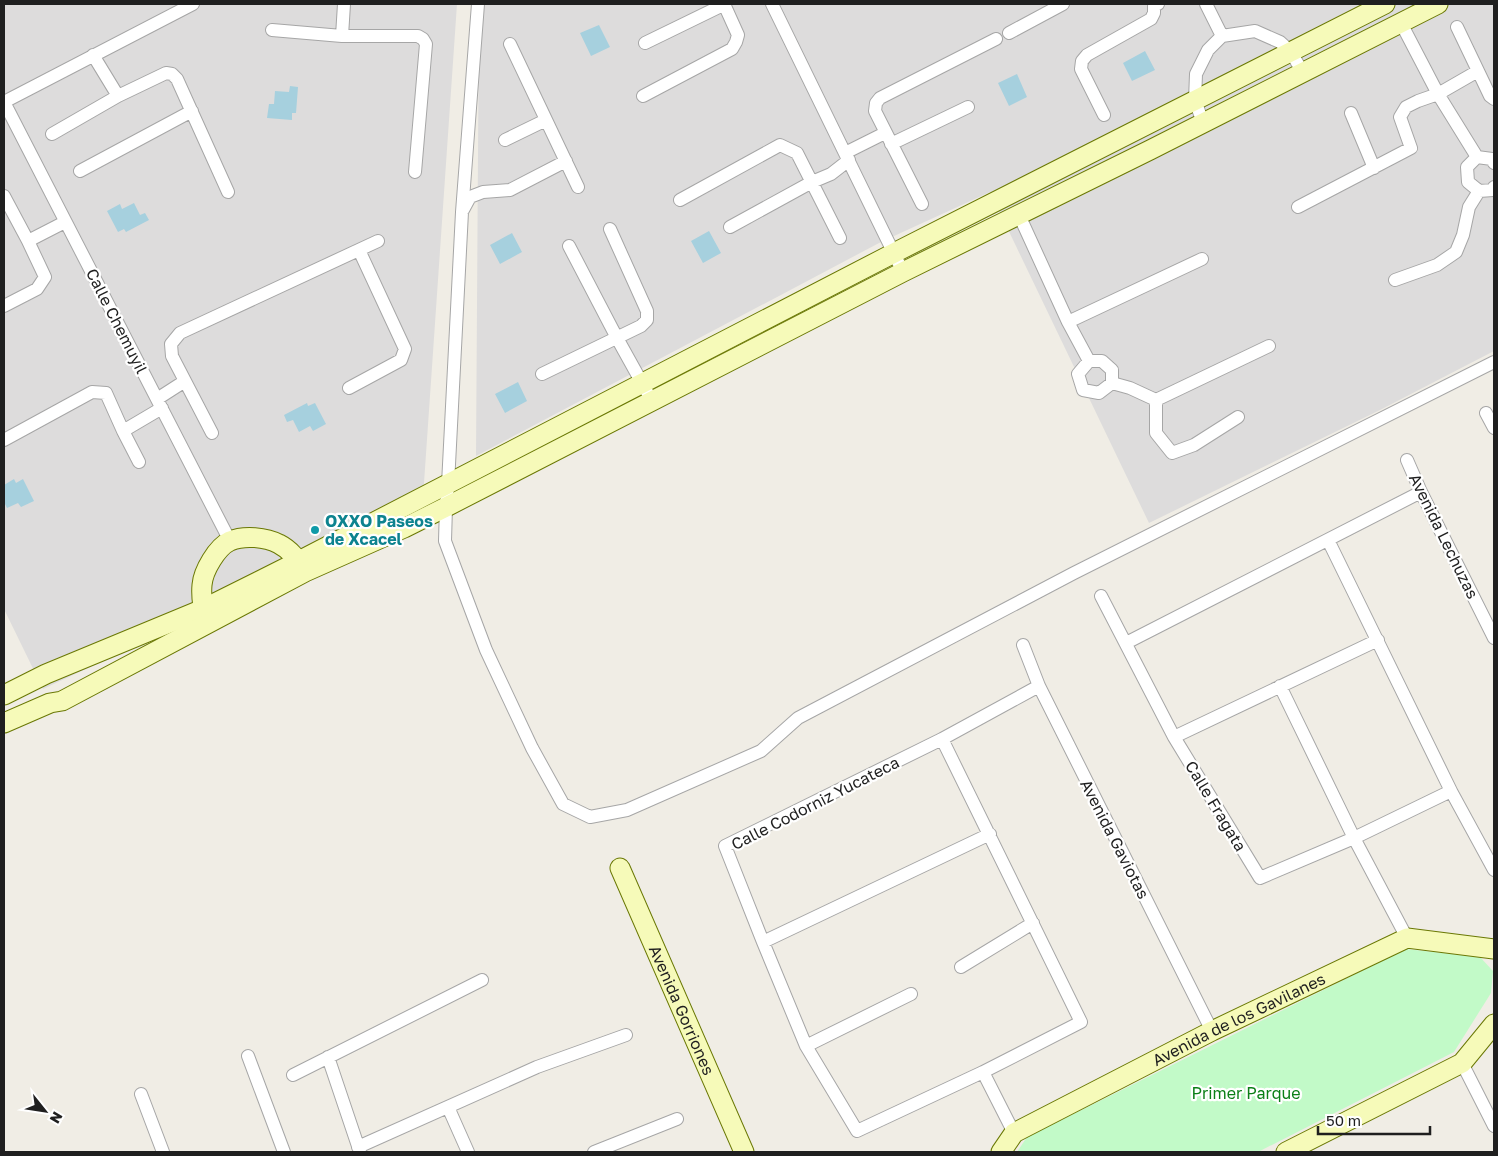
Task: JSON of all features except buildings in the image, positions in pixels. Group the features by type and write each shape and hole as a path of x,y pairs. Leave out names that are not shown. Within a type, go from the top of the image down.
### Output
{"main road":[{"path":"4,723 50,703 62,701 205,616 302,567 448,484 894,253 1385,4"},
{"path":"302,567 404,528 903,272 1019,216 1438,4"},
{"path":"205,616 202,586 206,571 213,558 230,541 250,537 266,538 280,544 292,553 302,567"},
{"path":"4,695 46,674 205,616"},
{"name":"Avenida Gorriones","path":"620,868 744,1152"},
{"path":"1406,938 1494,949"},
{"name":"Avenida de los Gavilanes","path":"1001,1152 1014,1133 1212,1031 1406,938"},
{"path":"1286,1152 1462,1063 1494,1024"}],"street":[{"path":"4,102 193,4"},
{"path":"342,36 344,4"},
{"path":"478,4 462,212 445,541 486,650 532,748 564,804 590,817 627,810 761,751 798,718 1074,573 1494,362"},
{"path":"643,96 732,49 738,35 724,4 645,44"},
{"path":"772,4 903,272"},
{"path":"1009,33 1063,4"},
{"path":"1104,115 1081,69 1082,61 1087,55 1151,19 1155,4"},
{"path":"1206,4 1222,36"},
{"path":"1401,23 1438,94 1477,157"},
{"path":"1457,27 1490,96 1494,99"},
{"path":"272,30 342,36 418,36 423,39 426,44 415,172"},
{"path":"1203,123 1195,100 1196,74 1208,50 1222,36 1255,31 1280,42 1291,52 1303,73"},
{"path":"922,204 885,132 875,110 876,104 880,98 996,39"},
{"path":"510,44 578,187"},
{"path":"93,55 118,96"},
{"path":"1298,207 1411,148 1400,117 1406,107 1438,94 1478,71"},
{"path":"52,134 118,96 166,73 172,74 177,79 228,192"},
{"name":"Calle Chemuyil","path":"4,102 230,541"},
{"path":"892,144 968,107"},
{"path":"80,171 192,111"},
{"path":"1351,113 1374,168"},
{"path":"505,140 546,120"},
{"path":"730,227 812,182 831,174 847,157 885,132"},
{"path":"680,200 780,145 797,153 840,238"},
{"path":"1477,157 1492,159 1494,163"},
{"path":"1477,157 1467,167 1468,182 1479,191 1494,189"},
{"path":"462,212 470,197 483,192 510,190 566,160"},
{"path":"1395,280 1438,265 1456,252 1463,235 1469,207 1479,191"},
{"path":"4,196 45,277 37,290 4,306"},
{"path":"1019,216 1068,322 1089,361"},
{"path":"28,242 65,222"},
{"path":"542,374 641,326 646,320 647,311 610,229"},
{"path":"212,433 172,356 171,344 180,333 378,241"},
{"path":"569,246 652,401"},
{"path":"349,388 400,360 405,349 359,250"},
{"path":"1068,322 1202,259"},
{"path":"1156,400 1269,346"},
{"path":"1102,360 1112,370 1112,383 1099,393 1083,390 1078,374 1089,361 1102,360"},
{"path":"123,430 159,404 185,381"},
{"path":"1112,383 1130,388 1156,400"},
{"path":"4,440 92,392 106,392 139,462"},
{"path":"1156,400 1156,433 1172,452 1194,445 1238,417"},
{"path":"1486,413 1494,428"},
{"name":"Avenida Lechuzas","path":"1407,460 1494,638"},
{"path":"1126,643 1421,492"},
{"path":"1328,540 1451,791 1494,870"},
{"name":"Calle Fragata","path":"1101,596 1174,737 1260,878 1354,838 1451,791"},
{"path":"1174,737 1378,640"},
{"name":"Avenida Gaviotas","path":"1023,644 1039,686 1212,1031"},
{"name":"Calle Codorniz Yucateca","path":"942,739 1081,1022 983,1072 857,1131 806,1046 725,846 942,739 1039,686"},
{"path":"1280,686 1354,838 1406,938"},
{"path":"763,942 990,834"},
{"path":"961,966 1033,923"},
{"path":"293,1075 482,980"},
{"path":"806,1046 911,994"},
{"path":"328,1057 359,1150 536,1067 626,1035"},
{"path":"248,1056 284,1152"},
{"path":"1462,1063 1494,1126"},
{"path":"983,1072 1014,1133"},
{"path":"141,1094 163,1152"},
{"path":"448,1107 468,1152"},
{"path":"594,1152 677,1119"}],"shaded area":[{"path":"4,4 457,4 422,512 43,689 4,609"},
{"path":"479,4 1494,4 1494,351 1380,410 1149,523 990,192 881,242 476,456"}],"green space":[{"name":"Primer Parque","path":"1406,949 1480,957 1493,971 1491,993 1454,1052 1258,1152 1017,1152 1027,1137"}],"water":[{"path":"599,25 610,47 591,56 580,33"},
{"path":"1145,51 1155,70 1132,81 1123,63"},
{"path":"1017,74 1027,97 1009,106 998,83"},
{"path":"290,86 298,87 296,113 292,113 292,120 267,118 269,104 274,104 275,91 289,92"},
{"path":"134,203 140,215 145,213 149,220 126,232 124,229 118,232 107,211 120,204 122,209"},
{"path":"709,231 721,253 703,263 691,241"},
{"path":"512,233 522,252 500,264 490,245"},
{"path":"518,382 527,401 505,413 495,394"},
{"path":"307,403 308,406 315,403 326,424 313,431 310,426 299,432 293,420 287,422 284,415"},
{"path":"14,479 16,483 23,479 34,501 21,507 18,503 7,508 4,502 4,485"}],"place":[{"name":"OXXO Paseos de Xcacel","path":"315,530"}]}
